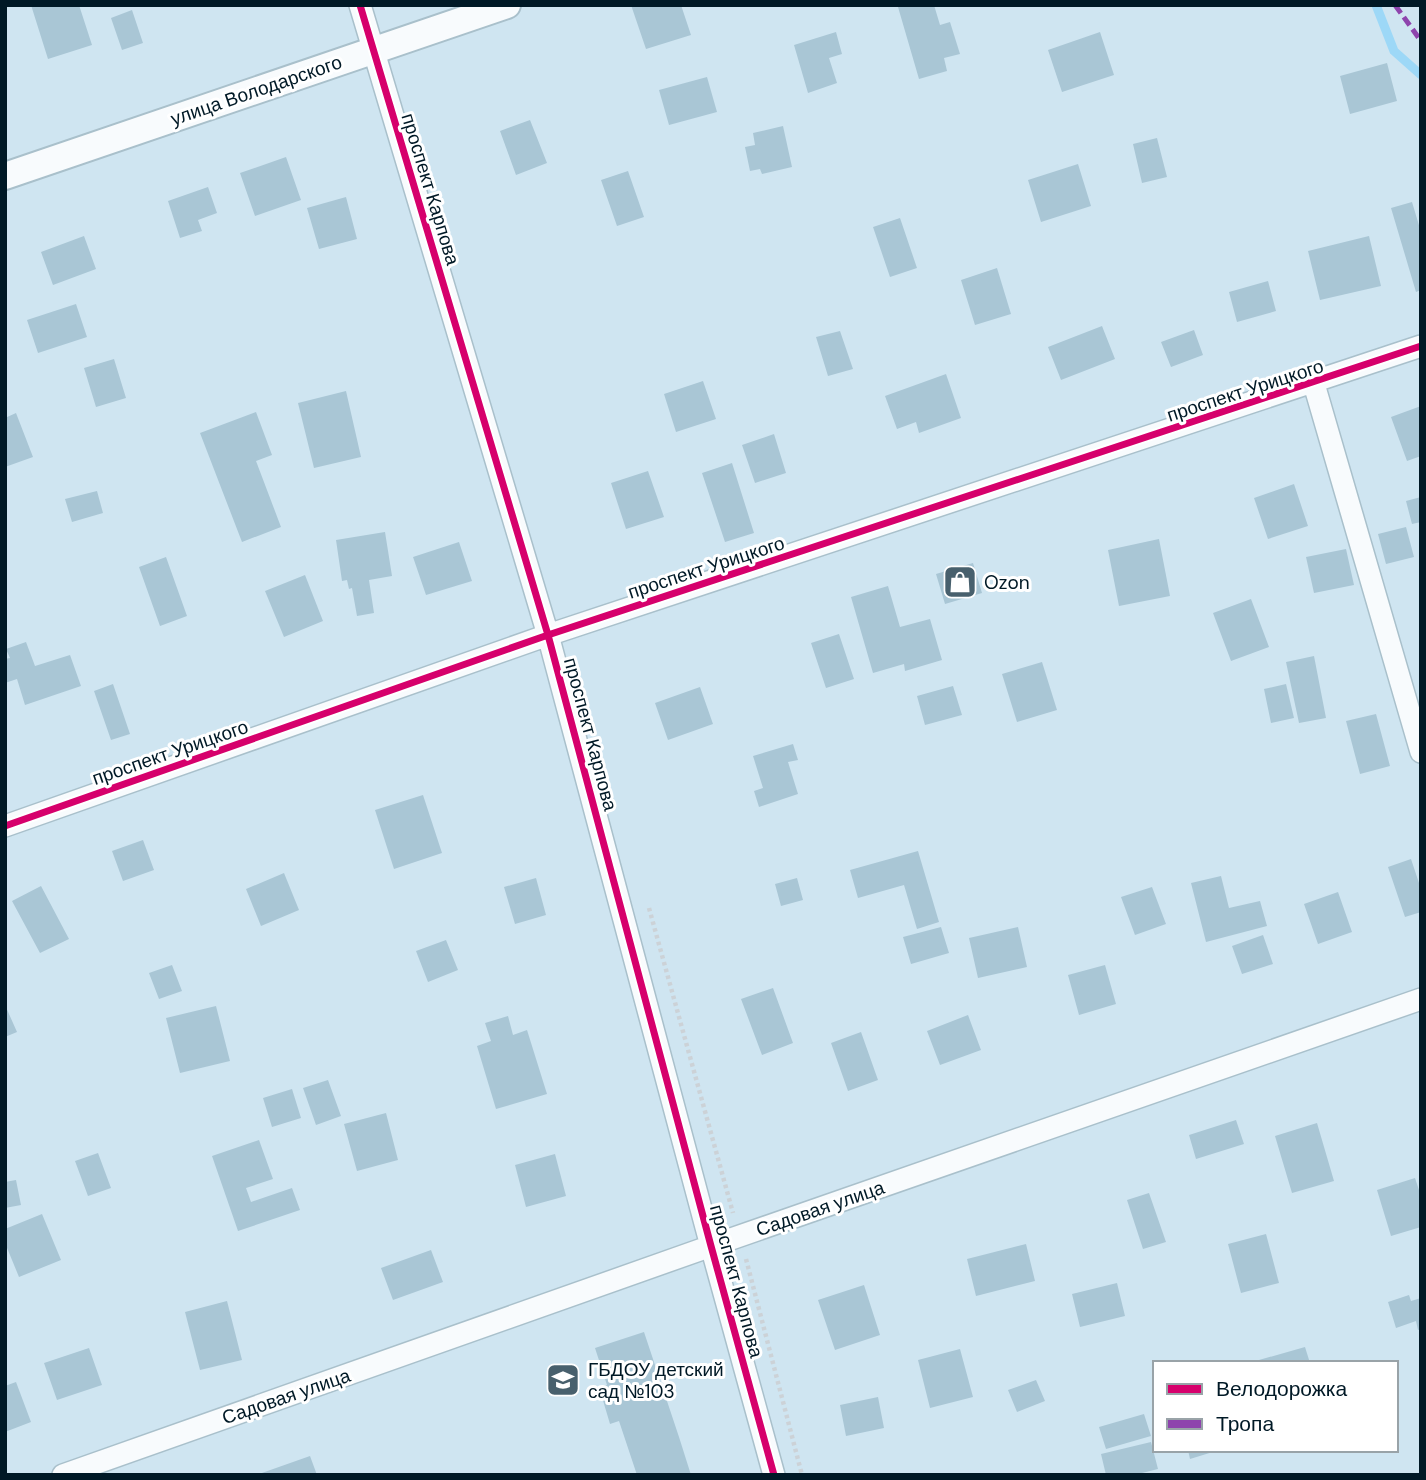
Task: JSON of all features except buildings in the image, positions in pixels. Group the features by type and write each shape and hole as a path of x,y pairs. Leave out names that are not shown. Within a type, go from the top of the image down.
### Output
{"street":[{"name":"проспект Карпова","path":"360,5 548,635 774,1475"},
{"name":"улица Володарского","path":"5,176 507,5"},
{"name":"проспект Урицкого","path":"5,826 548,635 1314,384 1421,346"},
{"path":"1314,384 1421,752"},
{"name":"Садовая улица","path":"63,1475 1421,999"}],"waterway":[{"path":"1376,5 1394,51 1421,75"}],"marked path":[{"path":"1395,5 1421,41"}],"cycle path":[{"path":"360,5 548,635 774,1475"},
{"path":"5,826 548,635 1421,346"}],"place":[{"name":"Ozon","path":"960,582"},
{"name":"ГБДОУ детский сад №103","path":"563,1380"}]}
